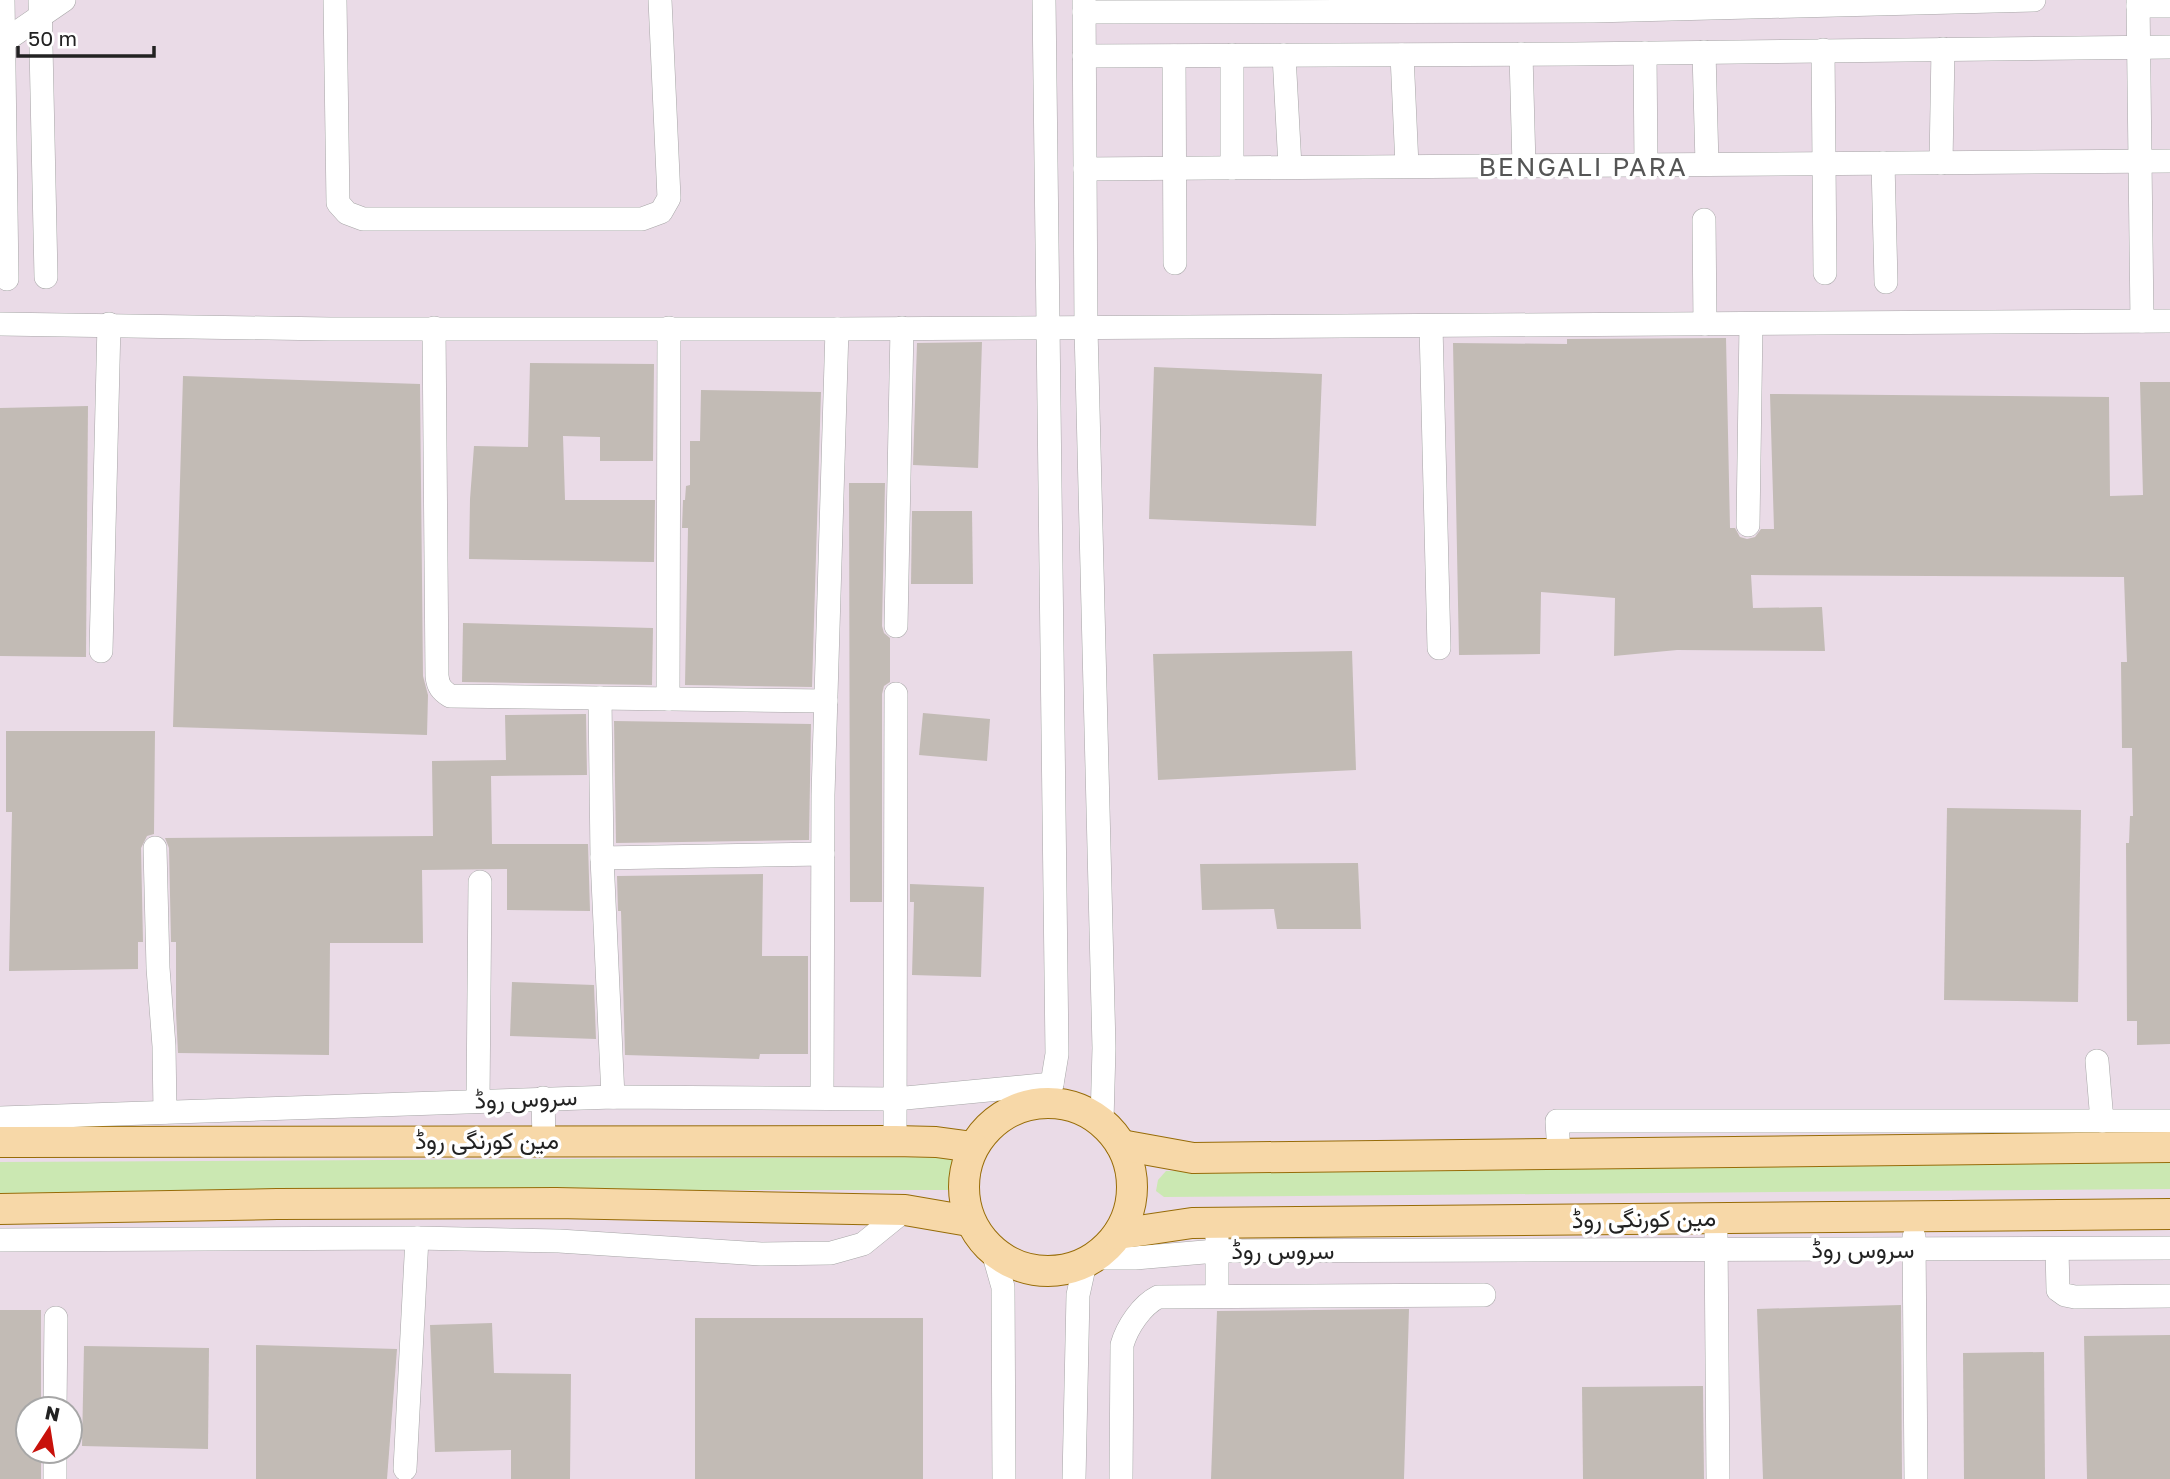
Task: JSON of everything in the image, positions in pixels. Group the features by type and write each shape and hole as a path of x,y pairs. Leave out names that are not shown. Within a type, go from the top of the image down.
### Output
{"main road":[{"path":"1044,1094 1102,1121 1121,1145 1130,1167 1133,1190 1129,1213 1118,1234 1090,1260 1062,1270 1037,1271 1014,1264 993,1251 969,1221 964,1201 964,1174 973,1147 986,1129 1003,1116 1044,1094"},
{"name":"مین کورنگی روڈ","path":"0,1142 895,1141 936,1142 973,1147"},
{"path":"1121,1145 1193,1158 2170,1146"},
{"path":"0,1209 556,1203 905,1210 969,1221"},
{"name":"مین کورنگی روڈ","path":"1118,1234 1192,1223 1217,1237 1555,1220 2170,1214"}],"street":[{"path":"3,0 1,43 7,279"},
{"path":"1,43 41,8 64,0"},
{"path":"335,0 338,203 347,214 363,219 642,219 661,212 669,198 660,0"},
{"path":"1044,0 1057,1054 1044,1094"},
{"path":"1102,1121 1104,1048 1086,328 1084,6 1480,5 1593,11 2034,0"},
{"path":"2142,321 2138,3 2170,6"},
{"path":"41,8 46,277"},
{"path":"1084,56 2170,47"},
{"path":"1941,163 1943,49"},
{"path":"1823,50 1825,273"},
{"path":"1704,52 1707,164"},
{"path":"1644,53 1646,164"},
{"path":"1521,54 1524,166"},
{"path":"1232,55 1232,168"},
{"path":"1284,55 1290,167"},
{"path":"1402,55 1407,166"},
{"path":"1174,56 1175,263"},
{"path":"1085,169 2170,161"},
{"path":"1883,163 1886,282"},
{"path":"1704,219 1704,324"},
{"path":"0,324 837,329 2170,321"},
{"path":"101,651 109,324"},
{"path":"1748,525 1751,324"},
{"path":"1431,326 1439,648"},
{"path":"434,328 438,685 450,696 826,701"},
{"path":"668,699 669,328"},
{"path":"896,626 902,328"},
{"path":"821,1097 826,701 837,329"},
{"path":"895,1141 896,694"},
{"path":"600,698 602,858 613,1097"},
{"path":"155,848 166,1112"},
{"path":"602,858 823,854"},
{"path":"478,1101 480,882"},
{"path":"2097,1061 2102,1121"},
{"name":"سروس روڈ","path":"0,1118 544,1098 895,1099 1044,1094"},
{"path":"544,1098 544,1141"},
{"path":"1559,1153 1557,1121 2170,1121"},
{"path":"556,1203 559,1241"},
{"path":"0,1240 417,1238 559,1241 761,1254 831,1254 863,1244 905,1210"},
{"path":"1913,1216 1916,1479"},
{"path":"1716,1218 1718,1479"},
{"path":"1555,1220 1556,1249"},
{"path":"1217,1237 1217,1296"},
{"name":"سروس روڈ","path":"1090,1260 1135,1258 1217,1237 1556,1249 2170,1248"},
{"path":"405,1469 417,1238"},
{"path":"2057,1250 2058,1290 2065,1295 2170,1296"},
{"path":"993,1251 1003,1287 1004,1479"},
{"path":"1074,1479 1078,1295 1090,1260"},
{"path":"1122,1479 1122,1345 1125,1335 1151,1301 1158,1297 1484,1295"},
{"path":"55,1395 56,1318"}],"shaded area":[{"path":"0,0 2170,0 2170,1479 0,1479"}],"green space":[{"path":"953,1159 954,1184 948,1190 522,1190 0,1198 0,1162"},
{"path":"2170,1161 2170,1189 1164,1197 1156,1191 1158,1180 1166,1171"}],"building":[{"path":"1726,338 1730,528 1735,528 1740,537 1747,539 1755,537 1761,529 1774,529 1770,394 2109,397 2110,496 2143,495 2140,382 2170,382 2170,1044 2137,1045 2137,1021 2127,1021 2126,843 2129,843 2130,816 2133,816 2132,748 2122,748 2121,662 2127,662 2124,577 1751,575 1753,608 1822,607 1825,651 1677,650 1614,656 1615,598 1541,592 1540,654 1459,655 1453,343 1567,344 1567,339"},
{"path":"982,342 978,468 913,465 917,343"},
{"path":"530,363 654,364 653,461 600,461 600,437 563,436 565,500 655,500 654,562 469,559 474,446 528,447"},
{"path":"1154,367 1322,374 1316,526 1149,519"},
{"path":"183,376 420,384 423,676 428,695 427,735 173,727"},
{"path":"701,390 821,392 812,687 685,685 688,528 682,528 683,500 686,486 690,485 690,441 700,441"},
{"path":"88,406 86,657 0,656 0,408"},
{"path":"849,483 885,483 882,626 884,633 890,638 890,682 884,686 882,694 882,902 850,902"},
{"path":"912,511 972,511 973,584 911,584"},
{"path":"463,623 653,628 652,685 462,682"},
{"path":"1352,651 1356,770 1158,780 1153,654"},
{"path":"923,713 990,719 987,761 919,755"},
{"path":"586,714 587,775 491,776 492,844 588,844 590,911 507,910 507,869 422,870 423,943 330,943 329,1055 178,1053 176,942 171,942 169,848 165,838 433,836 432,761 506,760 505,715"},
{"path":"614,721 811,724 809,840 616,843"},
{"path":"6,731 155,731 154,834 147,836 141,848 143,942 138,942 138,969 9,971 12,812 6,812"},
{"path":"1947,808 2081,810 2078,1002 1944,1000"},
{"path":"1358,863 1361,929 1277,929 1274,909 1202,910 1200,864"},
{"path":"763,874 762,956 808,956 808,1054 760,1054 759,1059 625,1055 621,911 618,911 617,876"},
{"path":"910,884 984,887 981,977 912,975 914,902 910,902"},
{"path":"512,982 594,985 596,1039 510,1036"},
{"path":"1901,1305 1902,1479 1763,1479 1757,1309"},
{"path":"1409,1309 1404,1479 1211,1479 1217,1311"},
{"path":"0,1310 41,1310 41,1395 14,1395 14,1465 41,1465 41,1479 0,1479"},
{"path":"695,1318 923,1318 923,1479 695,1479"},
{"path":"492,1323 494,1373 571,1374 570,1479 511,1479 511,1450 435,1452 430,1325"},
{"path":"2170,1335 2170,1479 2087,1479 2084,1336"},
{"path":"256,1345 397,1349 387,1479 256,1479"},
{"path":"84,1346 209,1348 208,1449 84,1446"},
{"path":"2044,1352 2045,1479 1964,1479 1963,1353"},
{"path":"1703,1386 1704,1479 1583,1479 1582,1387"}],"district":[{"name":"BENGALI PARA","path":"1583,167"}]}
